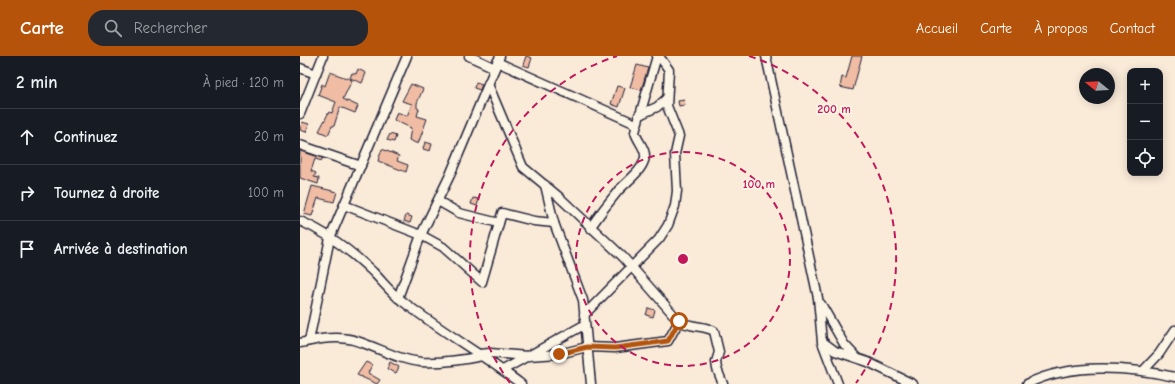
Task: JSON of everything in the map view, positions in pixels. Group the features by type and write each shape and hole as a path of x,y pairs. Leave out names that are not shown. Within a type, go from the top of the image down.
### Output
{"street":[{"path":"300,114 324,56"},
{"path":"309,341 330,238 407,56"},
{"path":"470,56 497,62 636,124"},
{"path":"584,315 659,240 668,225 674,206 677,191 675,154 679,136 677,128 670,115 667,98 668,70 658,56"},
{"path":"590,228 619,190 642,166 645,156 644,149 637,140 635,132 636,124 658,56"},
{"path":"766,56 818,298 822,342 838,384"},
{"path":"398,298 421,235 450,175 497,62"},
{"path":"300,68 316,74"},
{"path":"488,84 523,166 632,266 679,321 687,326 705,328 714,331 718,352 716,362 717,368 723,384"},
{"path":"639,116 657,107 667,98"},
{"path":"300,145 361,166"},
{"path":"545,185 554,224 583,300 584,325 591,384"},
{"path":"438,201 459,213 499,223"},
{"path":"344,205 421,235 443,246 482,282 502,213 534,221 554,224"},
{"path":"300,221 330,238 373,272 398,298 521,384"},
{"path":"818,298 829,321 844,344 858,359"},
{"path":"300,343 325,337 356,340 386,353 421,362 465,360 490,353 528,356 559,354 587,347 615,348 668,341 679,321"},
{"path":"503,370 584,325"},
{"path":"1143,371 1159,354 1175,330"},
{"path":"822,342 835,351 858,359 913,384"},
{"path":"1027,384 1074,370 1143,371 1175,377"}],"building":[{"path":"526,56 532,58 529,67 523,65"},
{"path":"852,56 862,56 853,90 840,87 842,77 846,78"},
{"path":"637,65 648,68 641,90 630,87"},
{"path":"358,69 366,73 362,83 350,78 352,73 356,74"},
{"path":"330,72 352,80 343,99 358,106 355,113 340,107 334,126 332,126 328,135 319,131 329,112 332,113 336,102 318,95 322,84 325,86"},
{"path":"476,82 482,84 480,90 474,88"},
{"path":"411,84 423,89 417,103 417,108 419,109 417,116 427,119 418,144 409,140 411,128 394,120 397,112 407,116 412,104 402,101"},
{"path":"617,86 625,88 619,107 611,104"},
{"path":"684,100 685,105 679,106 678,101"},
{"path":"302,122 309,124 306,132 300,130"},
{"path":"390,134 396,136 394,142 387,140"},
{"path":"425,142 432,144 430,151 423,149"},
{"path":"382,149 399,156 397,161 408,165 406,172 378,161"},
{"path":"300,151 322,158 322,161 315,159 311,171 316,173 314,177 319,178 318,184 300,178"},
{"path":"312,186 337,192 334,202 318,198 312,216 304,214"},
{"path":"473,198 479,199 477,206 471,204"},
{"path":"406,215 412,217 410,223 404,221"},
{"path":"648,308 655,310 653,317 646,315"},
{"path":"366,362 372,365 368,373 380,380 377,384 357,375"},
{"path":"390,362 399,367 396,373 387,369"}],"route":[{"path":"559,354 587,347 615,348 668,341 679,321"}]}
